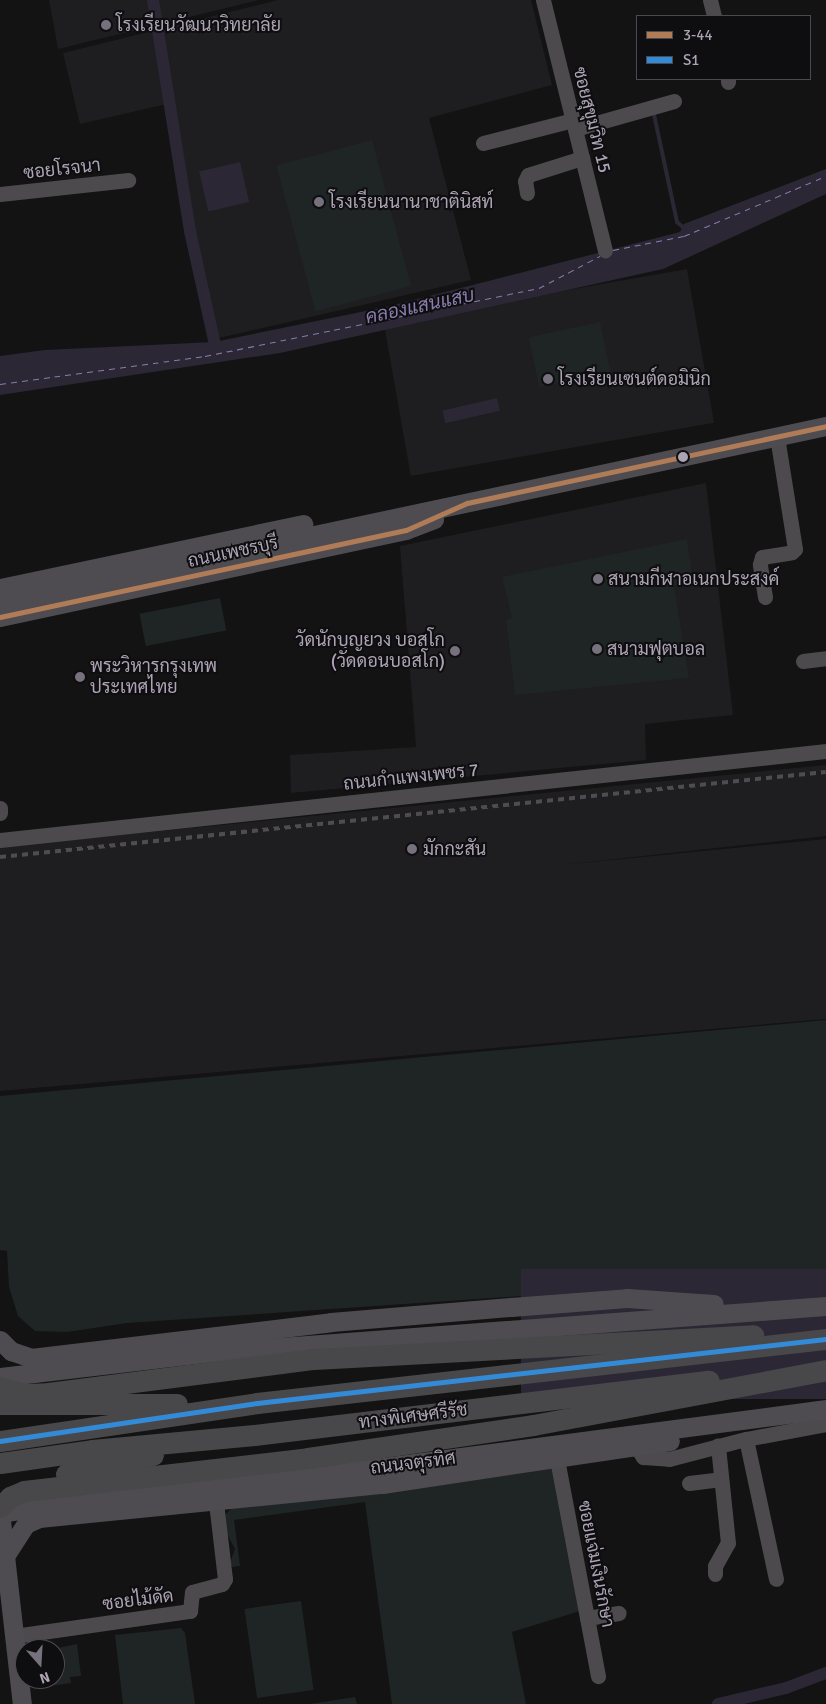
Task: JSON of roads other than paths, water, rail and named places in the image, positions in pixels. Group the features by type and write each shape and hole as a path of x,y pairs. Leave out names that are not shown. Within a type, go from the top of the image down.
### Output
{"highway":[{"path":"0,1387 24,1394 48,1393 314,1359 631,1339 826,1332"},
{"name":"ทางพิเศษศรีรัช","path":"0,1441 257,1403 826,1339"},
{"path":"0,1508 10,1497 24,1492 215,1467 308,1458 533,1425 826,1369"},
{"name":"ทางพิเศษศรีรัช","path":"0,1463 158,1442 254,1435 826,1369"},
{"path":"0,1404 257,1403"},
{"path":"0,1490 254,1435"}],"main road":[{"name":"ถนนเพชรบุรี","path":"0,602 826,426"},
{"name":"ถนนเพชรบุรี","path":"0,588 422,501 467,503"},
{"name":"ถนนเพชรบุรี","path":"0,617 406,530 467,503"},
{"path":"18,584 8,597 14,611 21,613"},
{"path":"0,1340 11,1351 31,1358 331,1322 627,1298 777,1309"},
{"path":"0,1377 213,1352 826,1306"},
{"name":"ถนนจตุรทิศ","path":"0,1512 127,1493 300,1478 826,1408"},
{"path":"5,1556 26,1524 39,1518 216,1502 382,1484 637,1448 771,1416"},
{"path":"0,1512 22,1704"}],"street":[{"name":"ซอยสุขุมวิท 15","path":"543,0 605,250"},
{"path":"710,0 714,15"},
{"path":"483,143 574,125 674,101"},
{"path":"527,193 525,181 528,175 582,158"},
{"name":"ซอยโรจนา","path":"0,194 128,180"},
{"path":"764,597 762,557 792,552 795,549 777,436"},
{"path":"803,661 826,658"},
{"name":"ถนนกำแพงเพชร 7","path":"0,840 826,751"},
{"path":"0,808 0,814"},
{"path":"637,1448 643,1457 669,1459 746,1439 826,1424"},
{"path":"746,1439 776,1579"},
{"path":"715,1574 715,1566 728,1544 718,1446"},
{"name":"ซอยแจ่มเงินรักษา","path":"557,1459 598,1676"},
{"path":"689,1483 721,1479"},
{"name":"ซอยไม้ดัด","path":"14,1636 190,1611 192,1592 222,1584 225,1579 216,1502"},
{"path":"587,1618 619,1613"}],"water":[{"path":"240,162 249,202 208,211 199,171"},
{"name":"คลองแสนแสบ","path":"826,169 826,194 663,269 280,353 0,395 0,356 45,350 214,342 390,306 680,232 684,224"},
{"path":"497,398 500,411 445,423 442,411"},
{"path":"521,1269 826,1269 826,1399 521,1399"}],"waterway":[{"path":"153,0 190,231 216,349"},
{"path":"653,110 677,222 685,229"},
{"path":"718,1704 786,1688 826,1673"}],"railway":[{"path":"0,857 826,772"}],"place":[{"name":"โรงเรียนวัฒนาวิทยาลัย","path":"106,25"},
{"name":"โรงเรียนนานาชาตินิสท์","path":"319,202"},
{"name":"โรงเรียนเซนต์ดอมินิก","path":"548,379"},
{"name":"สนามกีฬาอเนกประสงค์","path":"598,579"},
{"name":"สนามฟุตบอล","path":"597,649"},
{"name":"วัดนักบุญยวง บอสโก (วัดดอนบอสโก)","path":"455,651"},
{"name":"พระวิหารกรุงเทพ ประเทศไทย","path":"80,677"},
{"name":"มักกะสัน","path":"412,849"}]}
